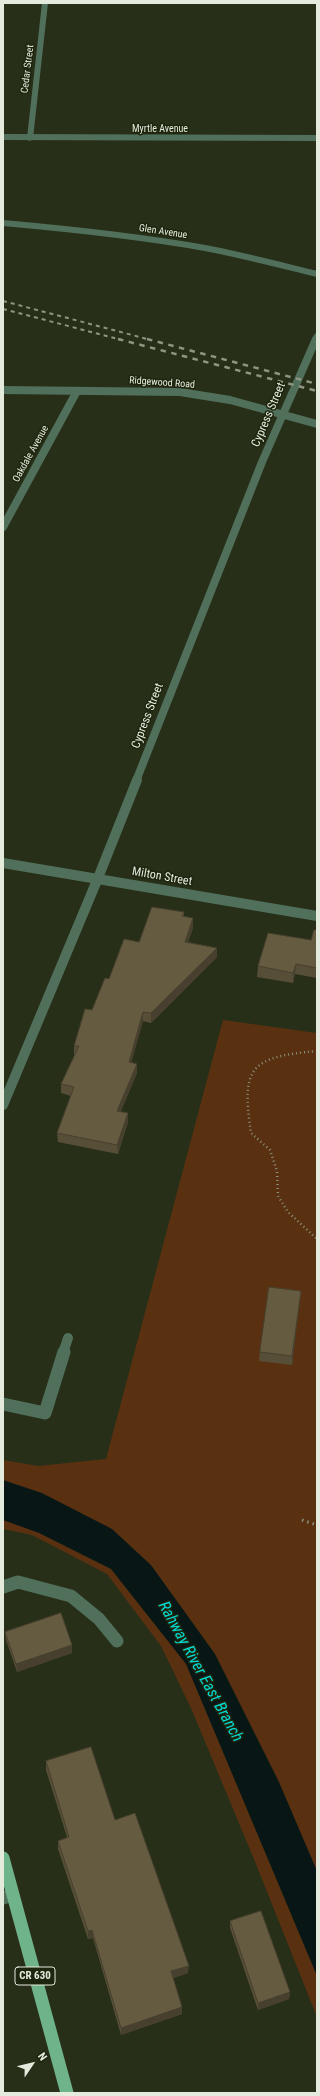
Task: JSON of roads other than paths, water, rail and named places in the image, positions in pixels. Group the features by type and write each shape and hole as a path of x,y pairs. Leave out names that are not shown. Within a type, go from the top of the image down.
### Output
{"main road":[{"name":"CR 630","path":"3,1858 8,1897 67,2093"}],"street":[{"name":"Cedar Street","path":"30,138 45,3"},
{"name":"Myrtle Avenue","path":"3,137 317,138"},
{"name":"Glen Avenue","path":"3,223 70,229 169,243 234,254 317,274"},
{"name":"Cypress Street","path":"3,1105 98,878 262,462 284,414 305,360 317,336"},
{"name":"Ridgewood Road","path":"3,390 180,392 230,400 317,424"},
{"name":"Oakdale Avenue","path":"3,527 77,391"},
{"name":"Milton Street","path":"3,863 317,916"},
{"path":"3,1404 45,1413 68,1338"},
{"path":"3,1587 18,1582 71,1596 99,1619 117,1641"}],"water":[{"name":"Rahway River East Branch","path":"3,1480 42,1493 112,1529 151,1565 215,1654 279,1782 317,1871 317,1976 186,1664 111,1569 39,1533 3,1520"}],"railway":[{"path":"3,301 151,340"},
{"path":"3,309 122,340"},
{"path":"118,339 317,391"},
{"path":"147,339 317,384"}]}
